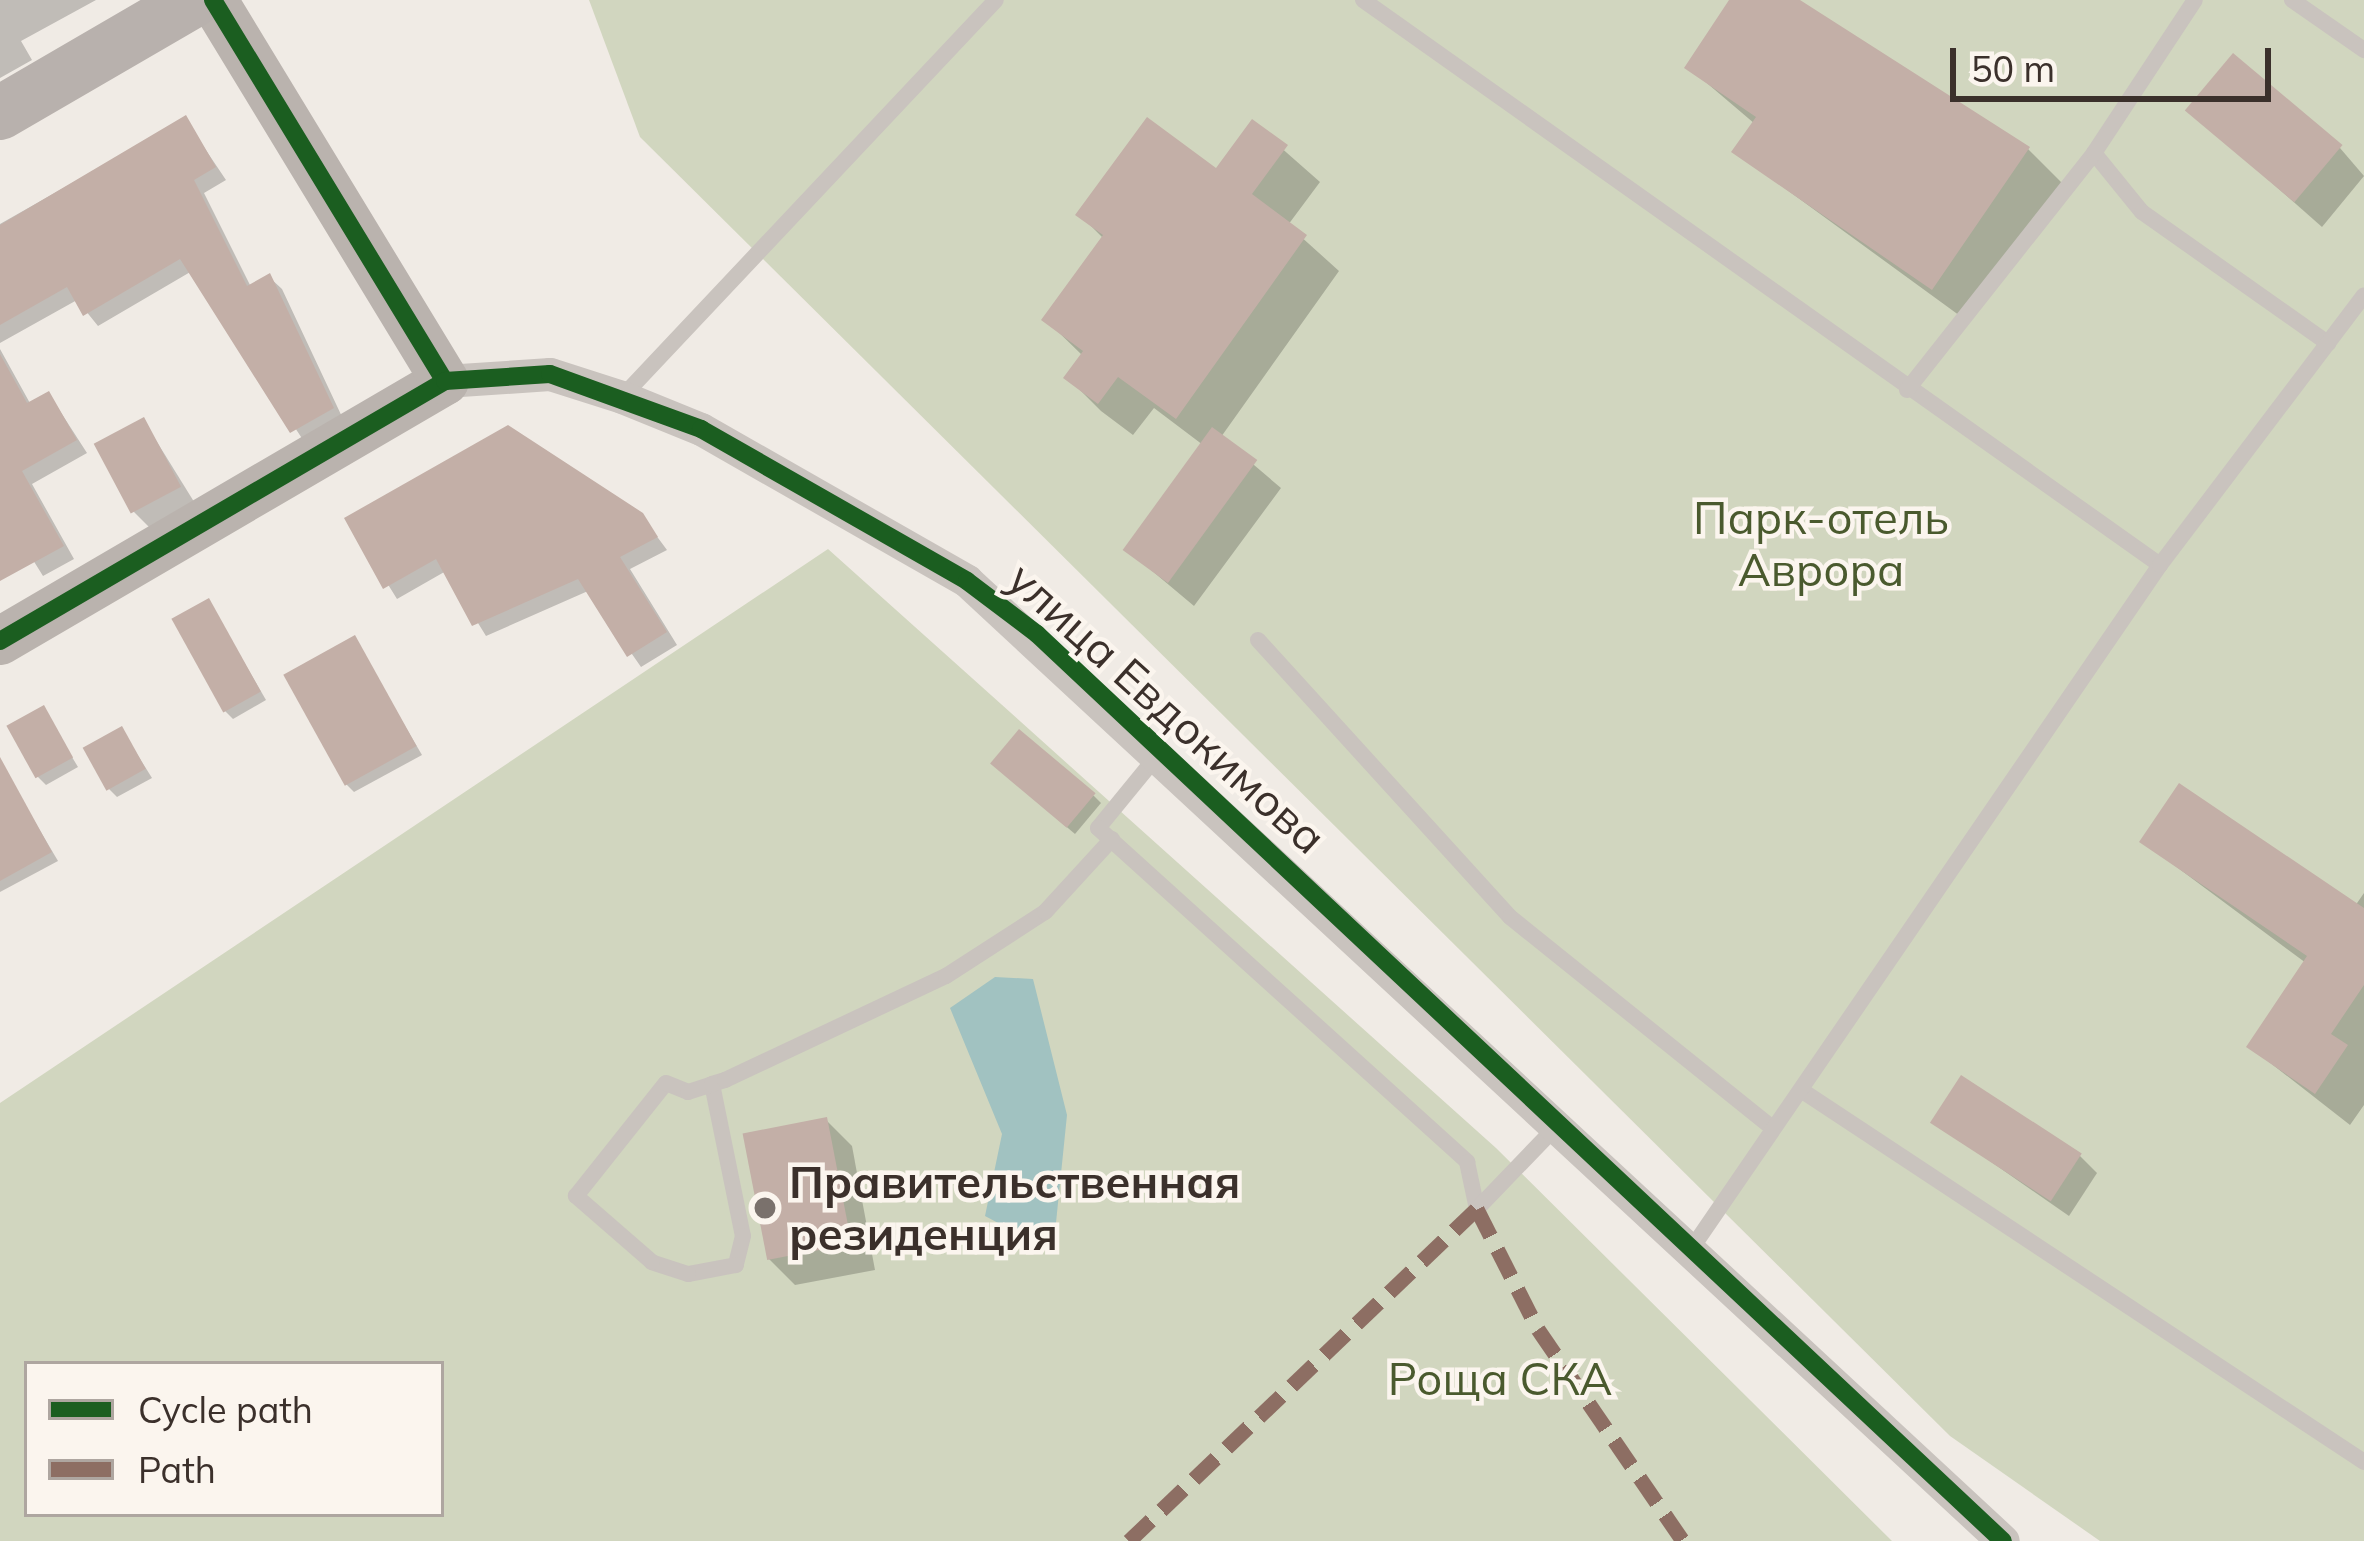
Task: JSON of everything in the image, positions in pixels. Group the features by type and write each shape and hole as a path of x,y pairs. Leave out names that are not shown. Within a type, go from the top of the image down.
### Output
{"main road":[{"path":"0,113 194,0"}],"street":[{"path":"0,641 445,381 213,0"},
{"name":"улица Евдокимова","path":"445,381 550,374 622,397 701,429 967,581 1161,751 1694,1245 2003,1541"}],"lane":[{"path":"622,397 996,0"},
{"path":"1363,0 2160,565"},
{"path":"1907,390 2094,153 2195,0"},
{"path":"2292,0 2364,50"},
{"path":"2094,153 2142,212 2328,343"},
{"path":"1694,1245 1767,1124 1804,1092 2160,565 2364,295"},
{"path":"1258,640 1510,917 1592,989 1718,1073 1767,1124"},
{"path":"1161,751 1098,828 1467,1162 1477,1209 1561,1122"},
{"path":"712,1084 743,1236 736,1265 688,1274 652,1262 576,1196 666,1083 688,1092 712,1084 1003,944 1112,838"},
{"path":"1804,1092 2364,1462"}],"green space":[{"name":"Парк-отель Аврора","path":"589,0 2364,0 2364,1541 2100,1541 1950,1436 640,137"},
{"name":"Роща СКА","path":"828,549 1496,1148 1892,1541 0,1541 0,1103"}],"water":[{"path":"995,977 1033,979 1067,1115 1053,1252 985,1216 1002,1134 950,1008"}],"building":[{"path":"1729,0 1800,0 2030,147 1932,290 1731,152 1756,117 1684,68"},
{"path":"2233,53 2343,145 2294,202 2185,110"},
{"path":"186,115 216,167 194,180 247,286 270,273 334,408 290,433 180,259 83,316 67,287 0,325 0,225"},
{"path":"1147,117 1216,168 1252,119 1288,145 1252,194 1307,235 1176,419 1118,377 1098,404 1063,378 1083,351 1041,320 1103,235 1075,215"},
{"path":"0,354 27,403 49,391 77,440 22,471 64,546 0,581"},
{"path":"144,417 181,487 131,514 94,444"},
{"path":"508,425 643,513 658,537 620,557 667,632 627,657 578,579 472,626 436,559 383,589 344,518"},
{"path":"1212,427 1257,460 1168,583 1123,550"},
{"path":"209,598 261,692 223,712 171,619"},
{"path":"355,635 417,746 345,786 283,675"},
{"path":"44,705 73,757 35,778 6,726"},
{"path":"122,726 146,769 106,791 83,748"},
{"path":"1019,729 1096,793 1067,828 990,763"},
{"path":"0,757 52,852 0,881"},
{"path":"2179,783 2364,908 2364,985 2331,1034 2348,1045 2315,1094 2246,1047 2307,956 2139,842"},
{"path":"1961,1075 2082,1153 2051,1201 1930,1123"},
{"path":"827,1117 852,1244 767,1260 743,1133"}],"marked path":[{"path":"1129,1541 1477,1209 1538,1329 1683,1541"}],"cycle path":[{"path":"213,0 445,381"},
{"path":"0,641 445,381 550,374 701,429 967,581 1037,634 2003,1541"}],"place":[{"name":"Правительственная резиденция","path":"765,1208"}]}
